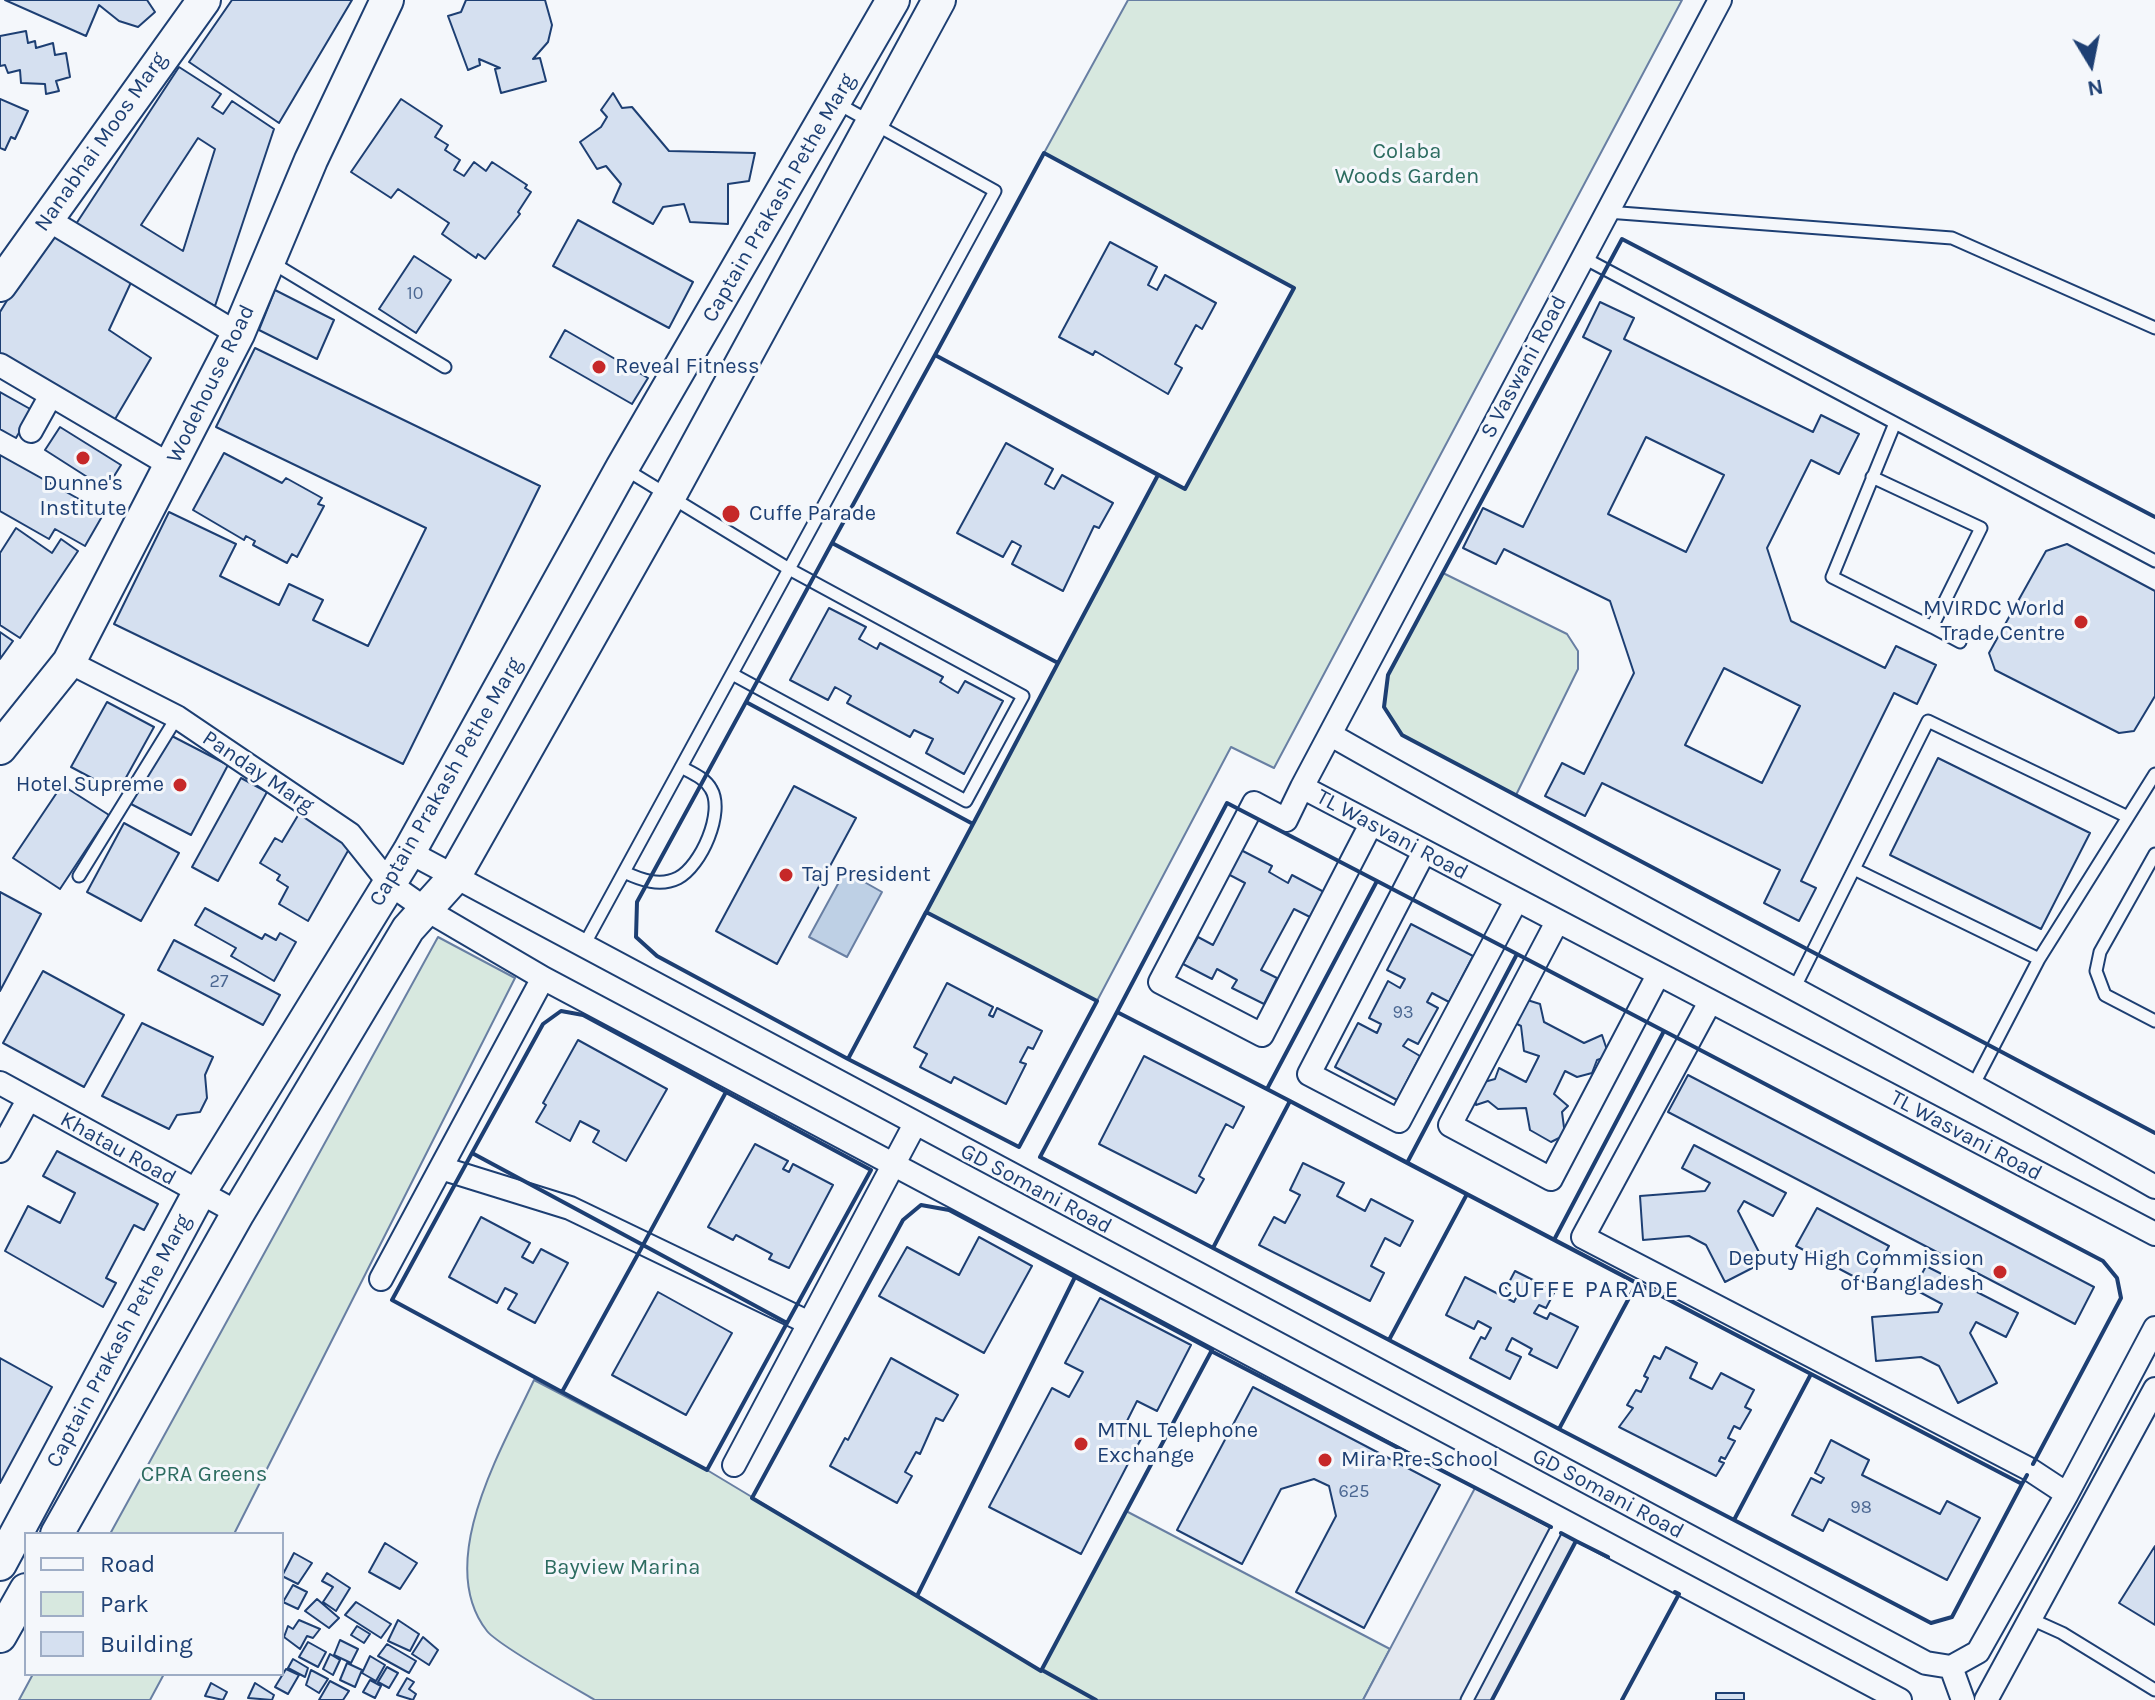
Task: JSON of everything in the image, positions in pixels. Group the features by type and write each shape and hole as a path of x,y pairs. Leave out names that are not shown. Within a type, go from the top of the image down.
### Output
{"main road":[{"name":"Nanabhai Moos Marg","path":"0,285 204,0"},
{"name":"Wodehouse Road","path":"0,748 69,662 238,334 311,160 387,0"},
{"name":"Captain Prakash Pethe Marg","path":"9,1549 199,1193 409,852 622,468 893,0"},
{"name":"Captain Prakash Pethe Marg","path":"58,1532 238,1213 408,929 453,879 670,495 939,0"},
{"path":"738,268 795,264"},
{"path":"0,1636 24,1594"}],"street":[{"name":"S Vaswani Road","path":"1331,735 1720,0"},
{"path":"47,219 238,334"},
{"path":"0,365 170,465"},
{"path":"31,431 51,395"},
{"name":"Panday Marg","path":"69,662 177,717 350,834 390,884 427,910"},
{"path":"1331,735 1519,842 1974,1084 2155,1187"},
{"name":"TL Wasvani Road","path":"1331,735 1302,787 2155,1234"},
{"path":"1302,787 1286,820 1254,803 1160,982 1262,1035 1371,824"},
{"name":"GD Somani Road","path":"409,852 453,879 1926,1663 1951,1667"},
{"path":"1424,852 1309,1074 1322,1081 1399,1121 1516,901"},
{"name":"GD Somani Road","path":"427,910 543,978 1559,1525 1900,1700"},
{"path":"1557,922 1450,1125 1551,1179 1658,975"},
{"path":"381,1279 543,978"},
{"path":"1710,1002 1583,1237 2029,1469 2067,1494"},
{"name":"Khatau Road","path":"0,1083 238,1213"},
{"path":"0,1151 28,1100"},
{"path":"734,1465 915,1124"},
{"path":"441,1168 570,1208 809,1323"},
{"path":"1963,1700 1951,1667 1978,1652 2155,1328"},
{"path":"1986,1700 2155,1389"}],"lane":[{"path":"583,947 995,191 835,102"},
{"path":"1607,212 1952,238 2155,328"},
{"path":"1582,257 2155,561"},
{"path":"269,261 445,367"},
{"path":"1895,423 1832,577 1960,642"},
{"path":"622,468 789,569 1023,696 966,801 732,674"},
{"path":"1872,477 1981,528 1932,627"},
{"path":"79,876 177,717"},
{"path":"1794,989 1928,721 2128,817"},
{"path":"624,872 640,880 667,881 687,871 698,855 710,828 716,802 711,788 700,777 681,767"},
{"path":"1974,1084 2039,959 2128,817 2151,790 2155,774"},
{"path":"2155,854 2100,952 2096,971 2105,995 2155,1021"},
{"path":"1854,869 2039,959"},
{"path":"1467,1700 1559,1525"},
{"path":"2031,1619 2062,1633 2155,1690"}],"green space":[{"name":"Colaba Woods Garden","path":"1128,0 1682,0 1274,768 1231,747 1097,1001 926,912 1158,475 1185,489 1294,288 1044,153"},
{"path":"1443,573 1567,634 1578,651 1578,669 1516,795 1402,735 1384,707 1388,675"},
{"name":"CPRA Greens","path":"438,937 515,978 235,1532 111,1532"},
{"name":"Bayview Marina","path":"534,1380 707,1470 1041,1671 1126,1511 1390,1649 1363,1700 595,1700 494,1638 472,1603 467,1572 470,1539 479,1505 491,1471"},
{"path":"32,1676 163,1676 150,1700 19,1700"}],"shaded area":[{"path":"1475,1488 1576,1541 1492,1700 1363,1700"}],"water":[{"path":"845,871 882,892 847,957 809,937"}],"building":[{"path":"5,0 147,0 155,12 138,27 119,21 99,5 86,36"},
{"path":"232,0 352,0 279,123 189,62"},
{"path":"466,0 545,0 552,25 548,42 533,59 540,58 546,81 501,93 495,69 500,68 479,59 480,65 468,70 448,16 461,12"},
{"path":"26,31 28,43 35,41 36,48 53,43 55,55 66,53 70,77 56,81 59,91 46,94 45,84 21,83 20,70 8,73 5,65 0,66 0,36"},
{"path":"179,67 221,94 212,107 223,114 232,101 274,129 215,306 74,227","holes":["198,138 215,149 183,251 141,225"]},
{"path":"613,93 622,108 632,107 669,151 755,153 749,181 728,184 728,224 690,222 684,204 663,207 653,224 613,202 621,184 606,166 597,169 580,142 601,127 607,117 601,110"},
{"path":"0,99 28,111 15,139 11,137 5,150 0,148"},
{"path":"401,99 442,126 435,137 448,145 445,150 460,160 454,170 464,176 474,162 486,171 492,162 527,185 525,188 531,192 518,212 520,214 485,259 478,254 476,258 442,234 449,223 398,189 391,198 351,172"},
{"path":"578,220 693,282 669,328 553,266"},
{"path":"52,227 134,276 109,330 151,358 111,426 0,361 0,312"},
{"path":"1110,242 1157,267 1148,285 1157,290 1165,275 1216,303 1202,329 1196,325 1175,364 1182,368 1168,394 1095,351 1093,355 1059,337"},
{"path":"414,256 451,280 416,333 379,309"},
{"path":"275,290 334,320 317,359 259,330"},
{"path":"1600,302 1634,318 1624,339 1813,432 1821,415 1859,434 1839,474 1811,460 1767,548 1791,621 1885,668 1896,646 1936,665 1917,704 1894,693 1801,881 1816,888 1799,921 1764,903 1780,870 1602,783 1585,816 1545,796 1562,763 1584,774 1634,673 1610,601 1504,549 1496,564 1463,548 1483,508 1523,527 1611,351 1583,337","holes":["1646,437 1724,475 1686,552 1608,514","1724,668 1800,706 1762,783 1685,745"]},
{"name":"Reveal Fitness","path":"565,330 648,378 632,404 550,357"},
{"path":"255,348 540,486 403,764 114,624 169,512 236,544 220,576 279,605 289,584 323,600 313,620 368,646 426,528 216,427"},
{"path":"0,392 32,410 16,438 0,429"},
{"name":"Dunne's Institute","path":"60,427 121,465 106,489 45,450"},
{"path":"1006,443 1053,469 1045,484 1054,489 1062,475 1113,503 1099,528 1094,526 1063,591 1012,564 1021,546 1012,541 1003,557 957,533"},
{"path":"224,453 282,483 286,478 322,498 318,504 324,506 297,557 292,554 287,563 253,545 255,541 246,536 244,540 193,510"},
{"path":"0,455 104,513 85,546 55,529 49,539 0,511"},
{"path":"16,528 52,553 61,539 78,551 20,638 0,625 0,553"},
{"name":"MVIRDC World Trade Centre","path":"2067,544 2155,591 2155,696 2134,731 2119,733 1995,670 1989,653 2046,551"},
{"path":"829,608 866,627 859,639 877,649 880,643 943,677 940,682 958,693 965,681 1003,701 964,774 926,753 933,739 914,730 910,737 847,703 851,696 835,687 828,700 790,680"},
{"path":"0,632 13,641 0,659"},
{"path":"107,702 154,727 118,792 71,767"},
{"name":"Hotel Supreme","path":"168,734 228,765 191,835 131,804"},
{"path":"1938,758 2090,833 2041,929 1890,855"},
{"path":"241,778 267,792 218,881 192,867"},
{"path":"62,785 109,815 60,889 13,858"},
{"name":"Taj President","path":"794,786 856,818 777,964 716,931"},
{"path":"300,812 353,842 308,921 279,904 288,887 277,880 280,875 260,863 275,838 282,842"},
{"path":"124,823 179,853 141,921 87,892"},
{"path":"1239,849 1272,866 1269,872 1288,883 1292,875 1324,892 1310,917 1294,909 1261,970 1277,978 1264,1004 1232,988 1237,980 1217,969 1212,979 1183,964 1198,937 1213,945 1245,883 1226,873"},
{"path":"0,892 41,914 0,991"},
{"path":"205,908 262,939 265,934 276,940 280,933 296,942 274,981 231,956 236,948 195,925"},
{"path":"1411,924 1473,956 1449,1002 1432,993 1427,1002 1438,1008 1418,1044 1408,1039 1403,1046 1420,1056 1397,1100 1335,1067 1358,1023 1377,1033 1381,1024 1369,1018 1388,981 1400,988 1405,979 1387,970"},
{"path":"174,940 280,995 263,1025 158,970"},
{"path":"43,971 124,1015 84,1087 3,1043"},
{"path":"947,983 993,1007 989,1015 993,1017 997,1008 1042,1031 1033,1049 1028,1047 1020,1062 1026,1064 1006,1104 954,1077 951,1083 920,1067 927,1054 914,1047"},
{"path":"1521,998 1540,1004 1544,1022 1584,1043 1602,1035 1609,1056 1597,1060 1592,1073 1577,1077 1565,1071 1554,1094 1568,1106 1562,1112 1565,1135 1551,1142 1530,1130 1526,1108 1498,1109 1488,1101 1476,1105 1473,1085 1495,1079 1499,1068 1526,1082 1539,1056 1524,1051 1521,1026 1511,1021"},
{"path":"142,1023 213,1057 205,1075 207,1098 200,1112 177,1115 169,1129 102,1096"},
{"path":"578,1040 667,1089 626,1161 593,1142 599,1131 580,1121 570,1141 536,1122 546,1105 543,1103"},
{"path":"1144,1056 1244,1107 1233,1128 1226,1124 1199,1176 1204,1179 1196,1193 1099,1144"},
{"path":"1688,1075 2094,1287 2075,1324 1668,1112"},
{"path":"755,1144 788,1161 783,1169 789,1172 793,1164 833,1185 789,1268 769,1259 772,1254 736,1235 733,1240 708,1227"},
{"path":"1694,1145 1786,1193 1773,1216 1744,1201 1738,1211 1764,1262 1725,1282 1706,1245 1689,1236 1643,1240 1640,1196 1705,1191 1710,1183 1682,1168"},
{"path":"57,1151 158,1204 144,1230 134,1225 106,1278 116,1283 103,1307 5,1251 28,1206 60,1223 75,1193 43,1176"},
{"path":"1303,1163 1344,1183 1337,1196 1365,1211 1371,1199 1413,1221 1400,1246 1385,1238 1371,1266 1384,1273 1370,1301 1259,1245 1274,1217 1285,1223 1300,1195 1290,1190"},
{"path":"1817,1208 1889,1246 1868,1284 1796,1246"},
{"path":"481,1217 530,1243 522,1257 533,1263 541,1249 568,1263 535,1323 508,1309 517,1294 505,1288 497,1303 449,1277"},
{"path":"979,1237 1032,1266 984,1353 879,1296 907,1247 959,1275"},
{"path":"1926,1266 2018,1313 2006,1337 1976,1322 1970,1333 1997,1383 1958,1403 1939,1366 1921,1357 1876,1361 1872,1317 1938,1312 1942,1304 1914,1289"},
{"path":"1515,1271 1555,1291 1546,1308 1539,1305 1534,1313 1547,1319 1550,1313 1578,1327 1557,1368 1529,1354 1532,1349 1512,1338 1506,1350 1521,1357 1510,1379 1470,1358 1481,1337 1485,1339 1491,1328 1478,1321 1474,1329 1446,1315 1465,1277 1514,1302 1518,1294 1506,1288"},
{"path":"658,1292 732,1333 686,1415 612,1375"},
{"path":"1100,1298 1191,1345 1157,1411 1137,1401 1125,1425 1143,1435 1081,1554 989,1507 1052,1388 1069,1397 1083,1372 1065,1363"},
{"path":"1666,1347 1697,1363 1690,1378 1712,1389 1721,1373 1754,1390 1745,1407 1751,1410 1740,1429 1734,1426 1728,1438 1735,1441 1725,1459 1721,1457 1719,1461 1724,1463 1716,1476 1619,1427 1633,1408 1627,1405 1636,1390 1641,1392 1648,1378 1644,1376 1654,1356 1660,1359"},
{"path":"0,1358 52,1387 0,1483"},
{"path":"891,1358 958,1395 943,1421 936,1418 920,1454 916,1452 905,1472 912,1476 897,1503 830,1466 845,1438 848,1440"},
{"path":"1253,1387 1440,1485 1364,1628 1296,1592 1336,1516 1329,1486 1314,1479 1281,1489 1242,1564 1177,1530"},
{"path":"1831,1440 1869,1460 1862,1475 1940,1514 1947,1501 1980,1518 1947,1580 1829,1519 1823,1531 1792,1515 1811,1478 1821,1483 1824,1478 1815,1473"},
{"path":"385,1543 417,1563 400,1589 369,1572"},
{"path":"2155,1546 2155,1625 2119,1603"},
{"path":"294,1553 312,1563 298,1584 284,1577"},
{"path":"327,1573 350,1588 336,1611 323,1602 333,1587 322,1581"},
{"path":"293,1585 307,1592 298,1609 284,1600"},
{"path":"317,1599 339,1618 329,1628 305,1611"},
{"path":"356,1602 391,1624 381,1638 345,1615"},
{"path":"299,1620 320,1629 313,1638 307,1636 300,1649 284,1637 288,1626 293,1629"},
{"path":"398,1620 419,1634 410,1651 388,1641"},
{"path":"357,1626 370,1634 364,1643 351,1635"},
{"path":"423,1637 438,1650 429,1665 412,1654"},
{"path":"340,1640 358,1649 351,1663 334,1655"},
{"path":"308,1642 326,1652 318,1667 299,1657"},
{"path":"387,1644 416,1661 409,1673 378,1656"},
{"path":"330,1654 340,1660 333,1675 323,1669"},
{"path":"370,1656 385,1665 376,1681 362,1673"},
{"path":"293,1659 308,1668 305,1677 288,1668"},
{"path":"347,1663 362,1670 355,1687 340,1680"},
{"path":"387,1667 398,1673 389,1688 378,1682"},
{"path":"286,1669 299,1675 288,1694 275,1687"},
{"path":"311,1670 328,1679 319,1693 306,1685"},
{"path":"407,1678 414,1682 409,1689 416,1694 413,1700 397,1695"},
{"path":"370,1680 381,1686 375,1698 363,1692"},
{"path":"330,1681 349,1691 343,1700 319,1700"},
{"path":"211,1683 227,1692 223,1700 205,1696"},
{"path":"255,1683 274,1695 272,1700 248,1698"},
{"path":"1716,1693 1744,1693 1744,1700 1716,1700"}],"wall":[{"path":"1044,153 1294,288 1185,489 935,355 1044,153"},
{"path":"2155,517 1622,239 1388,675 1384,707 1402,735 2155,1133"},
{"path":"935,355 1158,475 1058,663 832,543 935,355"},
{"path":"832,543 1058,663 973,824 746,702 832,543"},
{"path":"746,702 973,824 848,1059 657,956 636,937 637,902 746,702"},
{"path":"1227,803 1377,881 1267,1089 1117,1012 1227,803"},
{"path":"1377,881 1517,954 1407,1163 1267,1089 1377,881"},
{"path":"926,912 1097,1001 1019,1147 848,1059 926,912"},
{"path":"1517,954 1664,1031 1554,1240 1407,1163 1517,954"},
{"path":"561,1011 583,1015 726,1092 643,1245 472,1153 543,1024 561,1011"},
{"path":"1117,1012 1290,1101 1213,1248 1040,1157 1117,1012"},
{"path":"1811,1374 1734,1520 1931,1623 1952,1617 2022,1484 1554,1240 1664,1031 2103,1261 2117,1278 2121,1298 2033,1464"},
{"path":"726,1092 871,1170 787,1323 643,1245 726,1092"},
{"path":"1290,1101 1467,1194 1389,1340 1213,1248 1290,1101"},
{"path":"472,1153 643,1245 562,1392 392,1300 472,1153"},
{"path":"1467,1194 1637,1283 1559,1429 1389,1340 1467,1194"},
{"path":"921,1205 949,1210 1075,1277 917,1596 752,1498 903,1220 921,1205"},
{"path":"643,1245 787,1323 707,1470 562,1392 643,1245"},
{"path":"1075,1277 1212,1350 1041,1671 917,1596 1075,1277"},
{"path":"1637,1283 1811,1374 1734,1520 1559,1429 1637,1283"},
{"path":"1211,1351 1551,1527"},
{"path":"1811,1374 2022,1484 2027,1475"},
{"path":"1492,1700 1576,1541 1561,1533"},
{"path":"1576,1541 1608,1557"},
{"path":"1622,1700 1679,1594 1675,1592"},
{"path":"1042,1670 1096,1700"}],"place":[{"name":"Reveal Fitness","path":"599,367"},
{"name":"Dunne's Institute","path":"83,458"},
{"name":"Cuffe Parade","path":"731,514"},
{"name":"MVIRDC World Trade Centre","path":"2081,622"},
{"name":"Hotel Supreme","path":"180,785"},
{"name":"Taj President","path":"786,875"},
{"name":"Deputy High Commission of Bangladesh","path":"2000,1272"},
{"name":"MTNL Telephone Exchange","path":"1081,1444"},
{"name":"Mira Pre-School","path":"1325,1460"}],"district":[{"name":"CUFFE PARADE","path":"1589,1290"}]}
